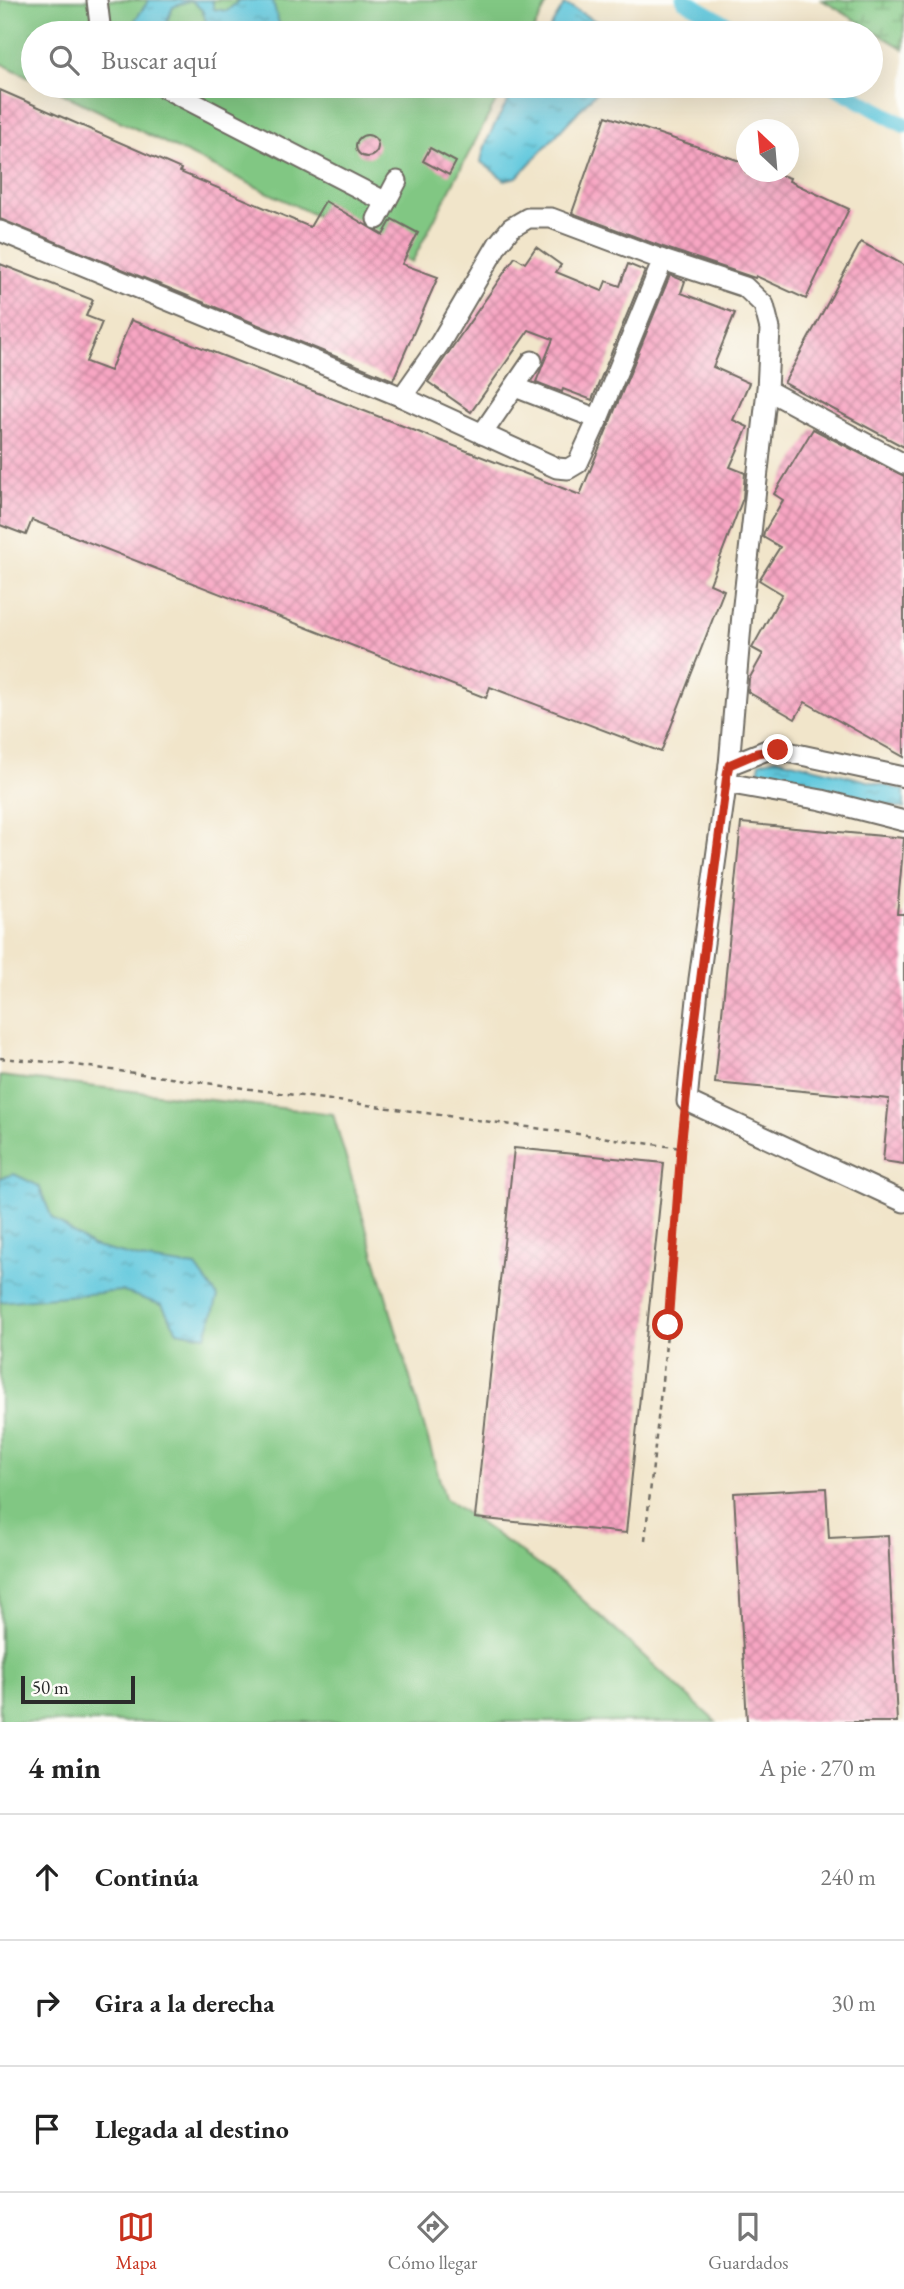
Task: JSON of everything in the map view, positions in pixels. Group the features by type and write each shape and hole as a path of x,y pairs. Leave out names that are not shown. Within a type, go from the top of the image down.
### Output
{"lane":[{"path":"97,0 100,21"},
{"path":"182,98 381,211 397,181"},
{"path":"402,397 440,343 498,244 511,228 528,218 551,218 745,287 764,305 770,329 767,390 742,614 728,774 699,979 687,1101 904,1202"},
{"path":"0,231 402,397 557,468 568,469 578,463 663,260"},
{"path":"482,434 532,361"},
{"path":"515,387 598,419"},
{"path":"767,390 904,464"},
{"path":"728,774 757,753 778,750 904,777"},
{"path":"728,774 904,821"}],"path":[{"path":"0,1058 61,1063 681,1148"},
{"path":"645,1540 668,1325 687,1101"}],"green space":[{"path":"0,0 549,0 538,21 21,21 21,73 0,63"},
{"path":"822,0 904,0 904,49 883,36 883,21 857,21"},
{"path":"72,98 498,98 412,262"},
{"path":"0,1076 333,1114 445,1498 564,1583 716,1722 0,1722"}],"water":[{"path":"149,0 191,0 173,7 167,21 134,21"},
{"path":"191,0 212,0 214,9 227,11 239,0 272,0 278,21 206,21 202,10"},
{"path":"564,5 595,21 554,21"},
{"path":"510,98 591,98 517,177 505,180 481,162"},
{"path":"776,758 904,790 904,809 758,773 760,762"},
{"path":"14,1174 39,1186 52,1218 92,1246 147,1260 196,1267 218,1297 206,1336 177,1331 162,1305 121,1291 0,1302 0,1178"}],"building":[{"path":"0,90 181,169 180,172 310,227 325,201 383,235 392,219 418,233 402,264 438,277 393,380 0,219"},
{"path":"606,116 736,160 736,182 791,182 849,209 806,299 756,276 755,278 663,247 572,213"},
{"path":"367,135 375,138 378,146 375,154 367,157 359,154 356,146 359,138"},
{"path":"430,148 456,162 449,175 423,161"},
{"path":"861,242 904,265 904,447 784,383"},
{"path":"536,247 561,265 556,272 602,291 606,281 620,286 628,264 645,271 592,400 536,382 553,339 529,330 471,412 428,382 515,257 525,263"},
{"path":"0,264 93,300 86,316 102,322 86,362 110,371 131,320 580,495 670,275 685,281 681,293 735,313 713,367 749,383 733,420 748,427 730,467 745,473 743,498 710,584 724,590 661,752 490,687 486,698 32,520 26,535 0,525"},
{"path":"813,429 904,476 904,757 805,702 795,719 748,692 749,679 763,654 752,648 782,594 759,580 780,547 763,537 764,532 783,500 774,494"},
{"path":"741,823 904,838 897,914 904,914 904,1164 883,1161 889,1099 715,1083"},
{"path":"514,1148 664,1163 626,1533 475,1518"},
{"path":"826,1488 829,1538 888,1535 897,1722 747,1722 734,1493"}],"waterway":[{"path":"684,0 721,21"},
{"path":"856,98 904,125"}],"route":[{"path":"668,1325 681,1148 699,979 727,774 729,765 757,753 778,750"}]}
